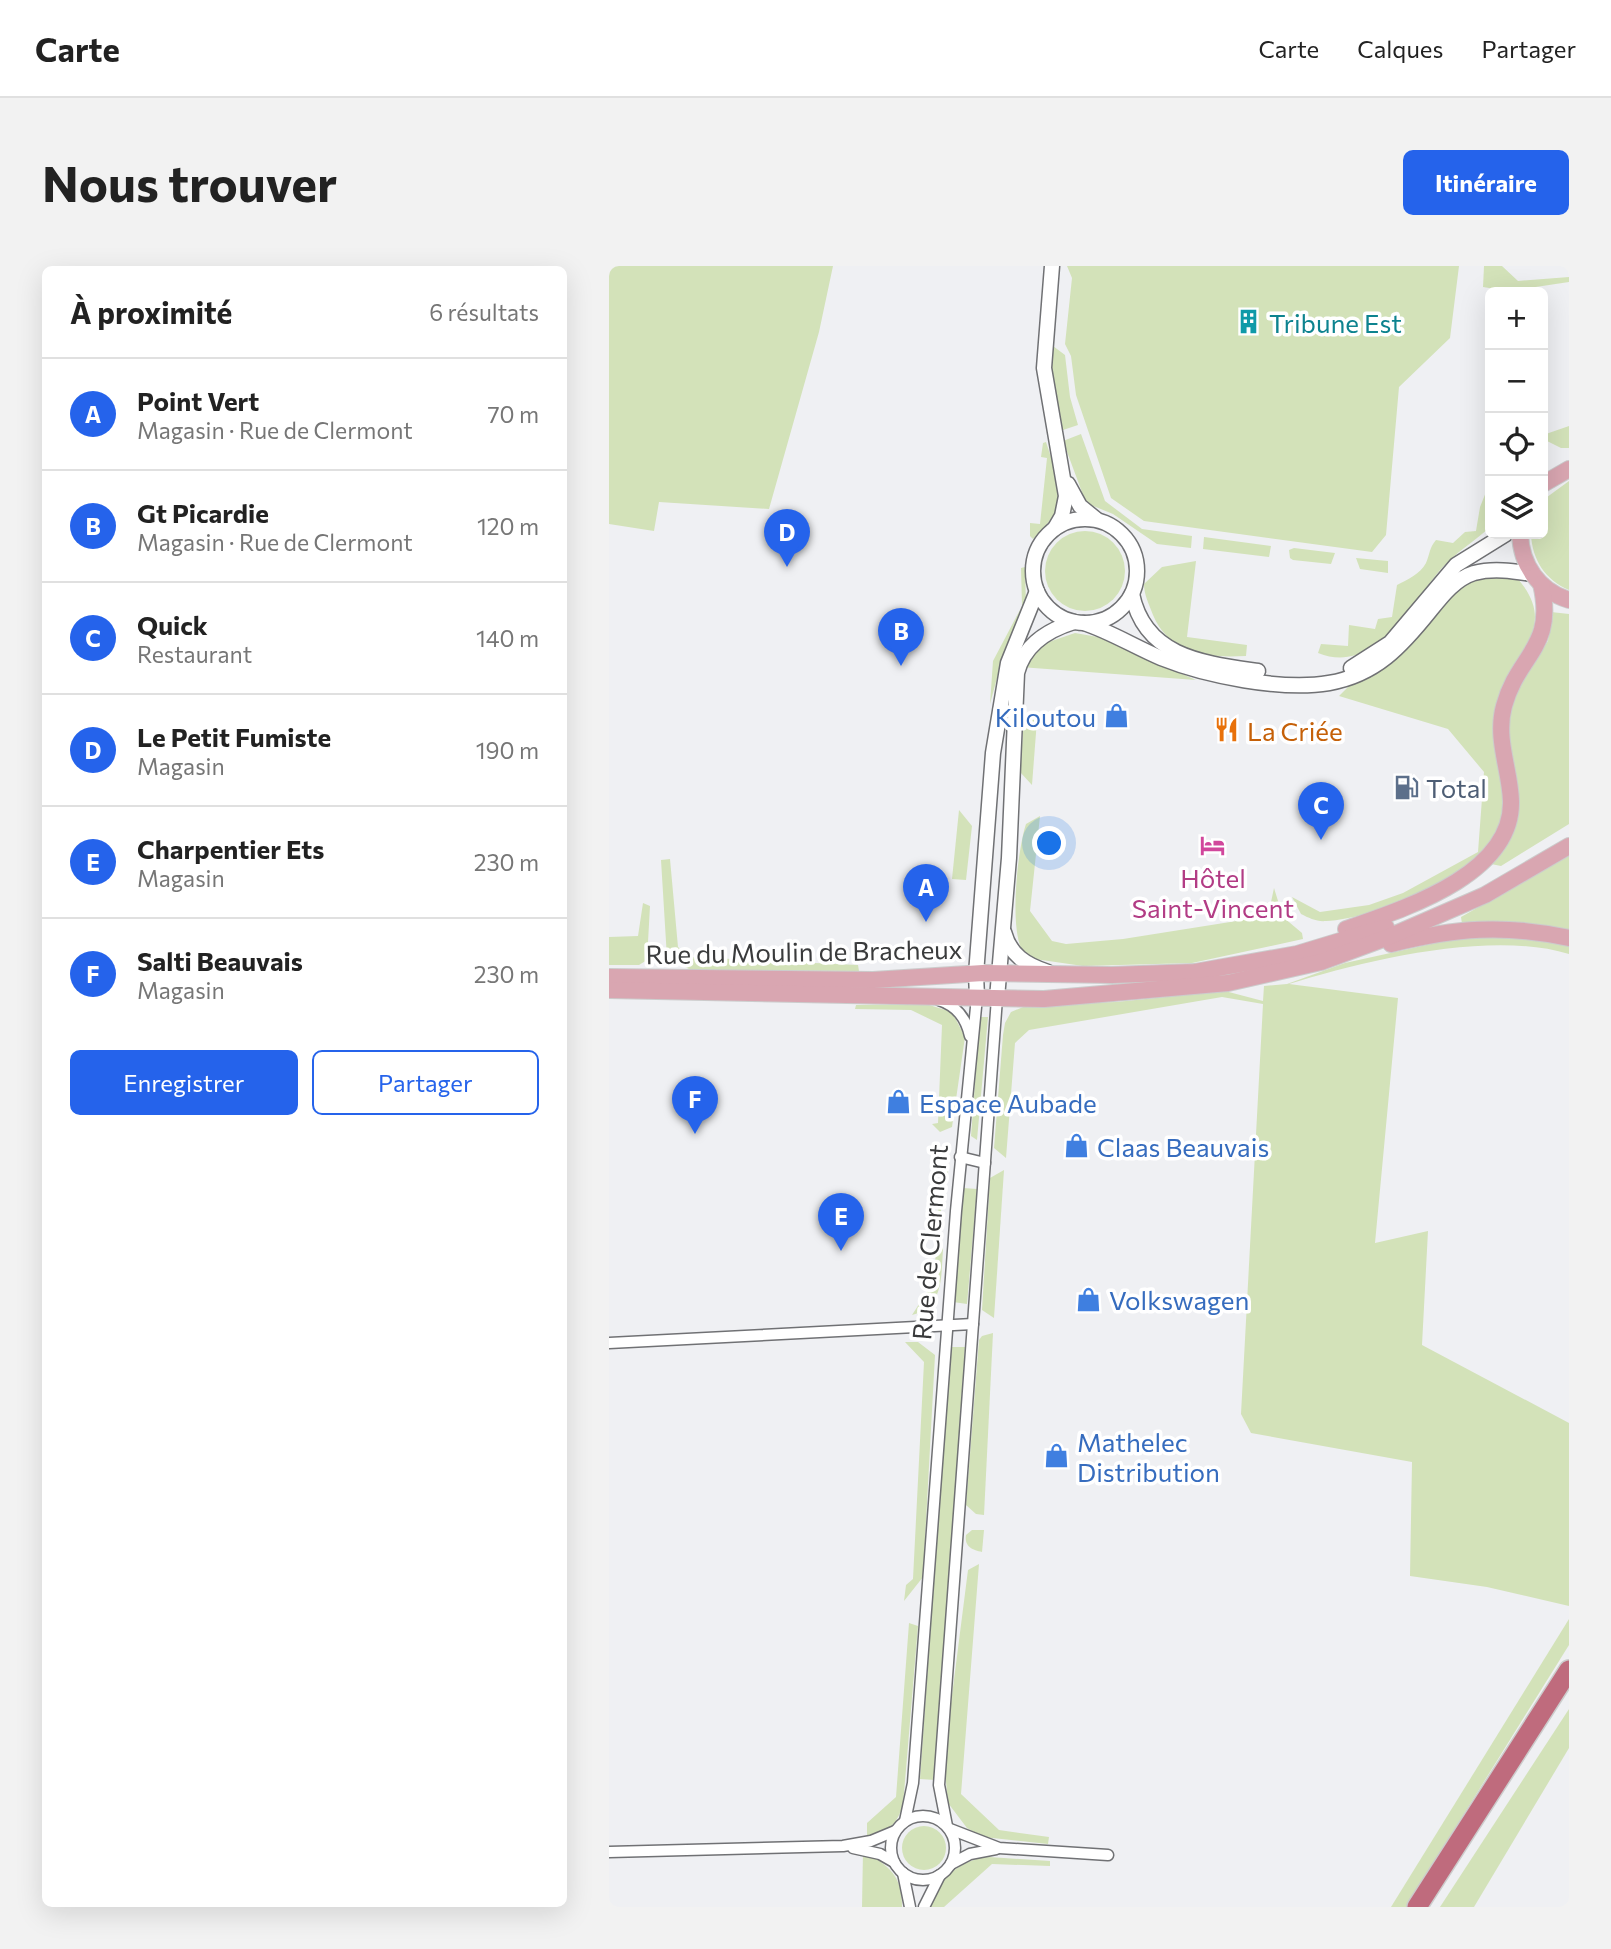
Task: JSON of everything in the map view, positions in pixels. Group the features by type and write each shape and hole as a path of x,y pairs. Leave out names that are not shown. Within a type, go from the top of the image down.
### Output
{"highway":[{"path":"1417,1907 1569,1670"},
{"path":"1429,1907 1569,1692"}],"main road":[{"path":"1052,266 1044,368 1066,496 1062,516 1041,544 1035,557 1033,574 1037,591 1054,612 1164,659 1197,670 1283,683 1323,684 1351,677 1384,662 1407,640 1448,590 1468,575 1498,570 1537,579 1569,600"},
{"path":"1059,455 1076,500 1084,511 1115,528 1131,545 1137,568 1132,594 1146,630 1157,641 1183,654 1247,669 1297,676 1323,675 1356,666 1377,654 1403,630 1450,571 1498,539"},
{"path":"1548,481 1569,469"},
{"path":"1054,529 1072,520 1097,520"},
{"path":"1195,972 1306,942 1386,914 1452,883 1493,853 1504,835 1511,804 1501,741 1503,712 1512,684 1544,631 1545,606 1537,579 1524,557 1521,539"},
{"name":"Rue de Clermont","path":"977,997 976,974 993,753 1011,655 1037,591"},
{"path":"1079,622 1112,615 1132,594"},
{"name":"Rue de Clermont","path":"997,998 1017,673 1023,657 1033,644 1054,630 1079,622"},
{"path":"1195,972 1297,954 1390,925 1488,882 1569,835"},
{"path":"1321,962 1466,904 1569,846"},
{"path":"1003,925 1008,943 1018,958 1035,968 1056,974"},
{"path":"1321,962 1461,929 1503,928 1569,938"},
{"name":"Rue du Moulin de Bracheux","path":"609,990 916,994 1044,999 1177,990 1257,978 1321,962"},
{"name":"Rue du Moulin de Bracheux","path":"609,977 854,980 976,974 1195,972"}],"street":[{"path":"916,994 946,1002 957,1009 968,1027 971,1050"},
{"name":"Rue de Clermont","path":"905,1821 913,1783 960,1157 977,997"},
{"name":"Rue de Clermont","path":"948,1827 939,1785 997,998"},
{"path":"960,1157 985,1163"},
{"path":"609,1343 974,1324"},
{"path":"609,1852 843,1846 871,1841 895,1831 905,1821 927,1815 948,1827 999,1848"},
{"path":"948,1827 955,1846 951,1864"},
{"path":"894,1862 891,1844 895,1831"},
{"path":"843,1846 880,1854 894,1862 903,1873 910,1907"},
{"path":"924,1907 941,1875 951,1864 966,1856 999,1848 1108,1855"},
{"path":"903,1873 924,1880 941,1875"}],"green space":[{"path":"609,266 833,266 819,332 769,509 659,502 654,531 609,524"},
{"path":"1067,266 1459,266 1450,338 1399,387 1386,535 1372,552 1144,521 1111,498 1076,395 1071,356 1065,344 1072,278"},
{"path":"1484,266 1502,266 1518,281 1569,277 1569,282 1535,287 1483,287"},
{"path":"1053,346 1065,355 1070,397 1078,425 1060,431 1050,371"},
{"path":"1569,426 1569,448 1561,448 1548,442 1548,433"},
{"path":"1081,434 1105,501 1142,529 1192,536 1191,548 1157,544 1113,514 1086,503 1063,441"},
{"path":"1046,442 1060,494 1054,515 1033,539 1030,536 1030,523 1040,524 1047,458 1041,457 1043,443"},
{"path":"1569,481 1569,590 1553,581 1541,568 1534,552 1532,539 1548,539 1548,496"},
{"path":"1485,494 1485,531 1447,563 1389,633 1374,646 1357,655 1338,657 1318,653 1321,644 1348,646 1349,625 1375,629 1378,619 1392,617 1397,585 1423,567 1436,540 1453,543 1465,532 1476,531"},
{"path":"1085,531 1100,534 1113,543 1122,556 1125,571 1122,586 1113,599 1100,608 1085,611 1070,608 1057,599 1048,586 1045,571 1048,556 1057,543 1070,534"},
{"path":"1204,537 1271,546 1269,557 1203,549"},
{"path":"1294,548 1335,553 1331,564 1293,560 1289,550"},
{"path":"1356,558 1388,561 1388,573 1360,569"},
{"path":"1196,561 1187,637 1247,645 1246,656 1204,654 1180,646 1169,639 1153,615 1144,584 1162,567"},
{"path":"1025,567 1026,607 1005,648 990,704 993,661 1022,606 1021,568"},
{"path":"1499,576 1518,579 1530,597 1535,613 1529,641 1504,686 1498,703 1495,734 1504,805 1503,820 1495,840 1479,858 1456,875 1401,902 1373,912 1326,921 1301,914 1292,897 1320,912 1369,905 1403,893 1478,852 1484,772 1448,729 1339,696 1349,686 1390,665 1457,590 1474,581"},
{"path":"1551,612 1569,614 1569,824 1501,866 1491,864 1509,840 1514,824 1505,738 1508,720 1516,691 1548,641"},
{"path":"1075,633 1098,637 1196,680 1020,667 1040,645"},
{"path":"1024,719 1037,720 1032,785 1020,772"},
{"path":"959,810 972,826 966,880 952,879"},
{"path":"1040,816 1030,911 1052,941 1066,944 1123,939 1268,916 1274,888 1283,917 1302,933 1303,939 1192,963 1083,966 1028,958 1021,949 1017,934 1017,873 1026,824"},
{"path":"1569,856 1569,933 1503,923 1462,924 1461,917"},
{"path":"670,859 678,947 690,957 858,965 859,971 691,970 667,958 661,860"},
{"path":"643,903 650,906 647,960 639,965 609,965 609,937 638,936"},
{"path":"1472,935 1569,941 1569,954 1538,947 1503,945 1429,951 1354,966 1289,984 1398,998 1375,1243 1428,1231 1422,1345 1569,1423 1569,1606 1487,1587 1410,1576 1412,1462 1251,1433 1241,1414 1263,1004 1222,997 1029,1030 1015,1043 1006,1158 994,1148 1003,1035 1011,1012 1028,1005 1116,1002 1225,991 1263,1001 1264,986 1287,984 1345,963"},
{"path":"926,1004 952,1012 965,1037 952,1127 940,1132 932,1124 938,1123 942,1025 911,1010 855,1009 856,1005"},
{"path":"980,1017 988,1017 977,1140 971,1136"},
{"path":"941,1167 948,1167 948,1175 943,1175 939,1245 943,1249 941,1280 939,1290 930,1305 912,1315 934,1281"},
{"path":"1004,1170 994,1318 982,1310 990,1178"},
{"path":"963,1188 977,1189 967,1304 953,1302"},
{"path":"993,1333 984,1515 976,1514 966,1505 979,1340 982,1336"},
{"path":"905,1342 918,1342 935,1355 923,1577 904,1601 906,1585 913,1579 924,1362"},
{"path":"950,1347 965,1347 935,1780 920,1779"},
{"path":"972,1530 984,1530 982,1552 972,1549 966,1542 966,1535"},
{"path":"979,1564 961,1794 999,1830 1049,1837 1048,1844 983,1837 967,1828 948,1803 945,1771 950,1711 968,1570"},
{"path":"1569,1619 1569,1645 1406,1907 1391,1907"},
{"path":"909,1623 918,1626 903,1805 891,1827 867,1837 867,1823 896,1797"},
{"path":"1569,1709 1569,1748 1474,1907 1440,1907"},
{"path":"924,1826 939,1833 946,1848 939,1863 924,1870 909,1863 902,1848 909,1833"},
{"path":"863,1851 893,1873 900,1887 902,1907 862,1907"},
{"path":"989,1857 1050,1861 1050,1866 992,1864 944,1907 930,1907 938,1888 952,1872 970,1861"}],"place":[{"name":"Tribune Est","path":"1249,322"},
{"name":"Le Petit Fumiste","path":"787,567"},
{"name":"Gt Picardie","path":"901,666"},
{"name":"Kiloutou","path":"1116,716"},
{"name":"La Criée","path":"1227,730"},
{"name":"Total","path":"1406,787"},
{"name":"Quick","path":"1321,840"},
{"name":"Hôtel Saint-Vincent","path":"1213,845"},
{"name":"Point Vert","path":"926,922"},
{"name":"Espace Aubade","path":"899,1102"},
{"name":"Salti Beauvais","path":"695,1134"},
{"name":"Claas Beauvais","path":"1077,1146"},
{"name":"Charpentier Ets","path":"841,1251"},
{"name":"Volkswagen","path":"1089,1299"},
{"name":"Mathelec Distribution","path":"1057,1456"}]}
